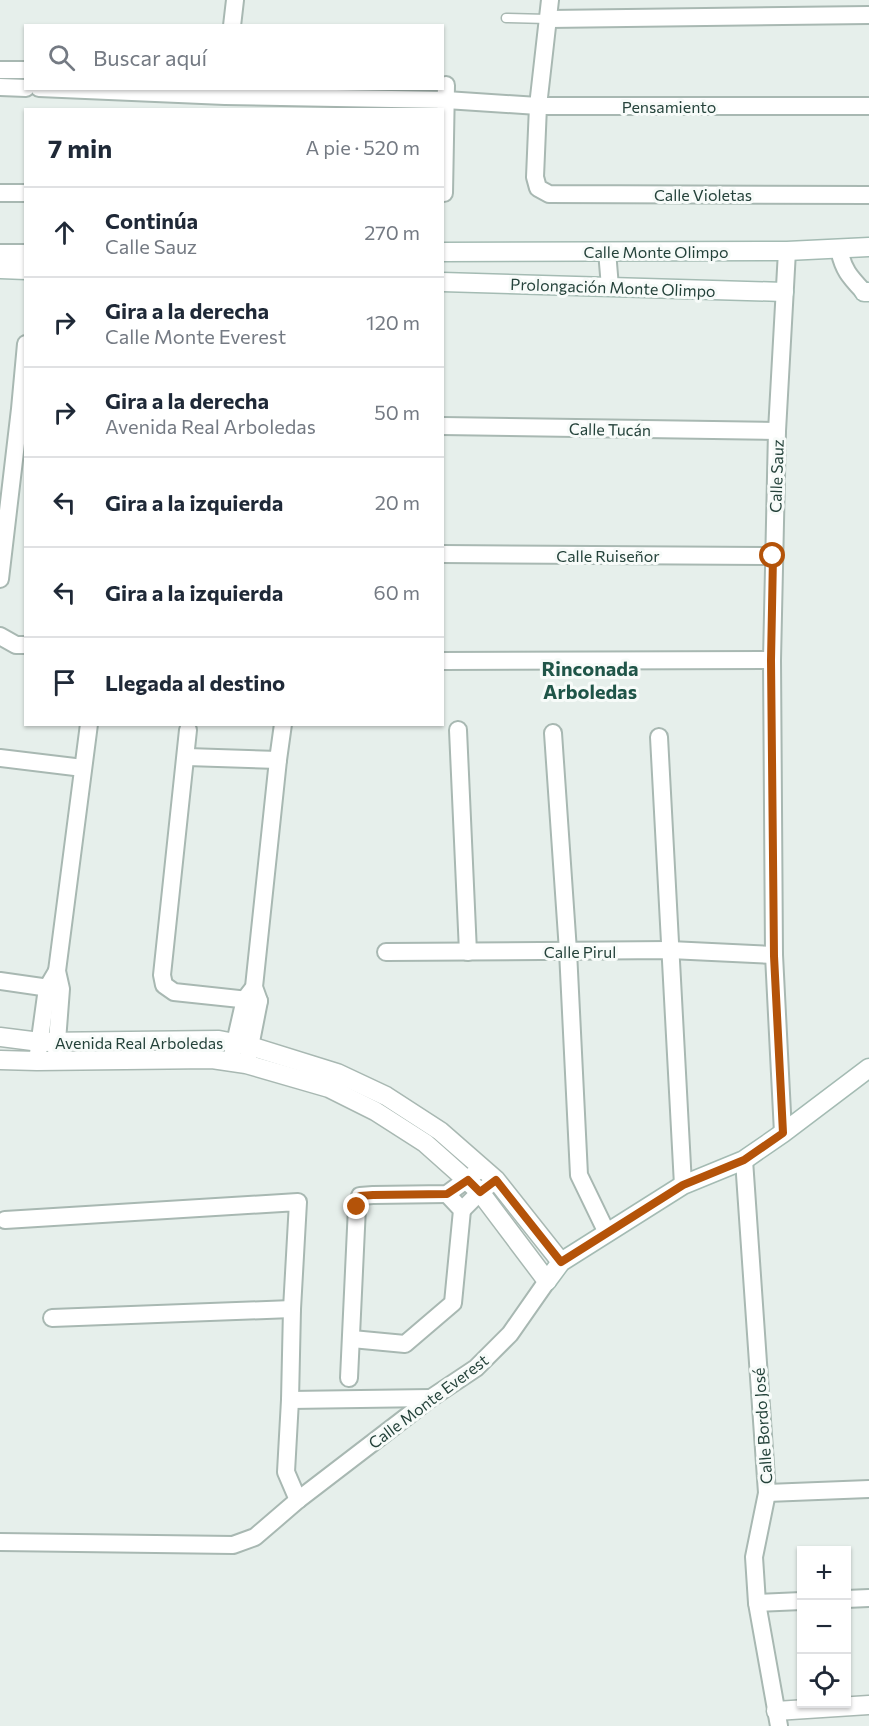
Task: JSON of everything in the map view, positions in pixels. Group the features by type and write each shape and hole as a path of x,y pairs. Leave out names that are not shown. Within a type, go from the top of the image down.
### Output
{"street":[{"path":"232,24 235,0"},
{"path":"538,106 550,0"},
{"path":"549,19 869,15"},
{"path":"0,70 24,70"},
{"path":"0,87 24,88"},
{"path":"76,90 225,98 445,90 444,142"},
{"name":"Pensamiento","path":"445,90 468,102 538,106 869,106"},
{"name":"Calle Violetas","path":"538,106 535,177 538,188 549,194 869,195"},
{"path":"0,193 24,193"},
{"name":"Calle Monte Olimpo","path":"444,252 788,251 869,247"},
{"path":"839,249 842,264 852,279 866,292"},
{"name":"Calle Sauz","path":"783,1133 774,956 771,660 777,431 788,251"},
{"path":"0,252 24,253"},
{"path":"607,252 610,287"},
{"path":"0,269 24,270"},
{"name":"Prolongación Monte Olimpo","path":"444,282 784,292"},
{"path":"0,579 24,387"},
{"name":"Calle Tucán","path":"444,426 777,431"},
{"name":"Calle Ruiseñor","path":"444,554 773,556"},
{"path":"0,636 16,645 24,645"},
{"path":"444,661 771,660"},
{"path":"46,1061 89,726"},
{"path":"239,1062 253,996 283,726"},
{"path":"188,730 187,757 162,975 164,985 174,992 253,996"},
{"path":"458,730 468,952"},
{"path":"553,733 568,951 579,1175 607,1233"},
{"path":"659,737 683,1185"},
{"path":"187,757 278,760"},
{"path":"0,758 83,768"},
{"name":"Calle Pirul","path":"386,952 670,950 774,956"},
{"path":"0,981 54,988"},
{"name":"Avenida Real Arboledas","path":"0,1038 48,1042 219,1040 243,1044 337,1073 386,1096 440,1131 496,1180 561,1262"},
{"path":"0,1060 212,1059 239,1062 328,1088 375,1111 425,1143 474,1186 548,1281"},
{"name":"Calle Monte Everest","path":"0,1542 233,1545 255,1538 298,1500 431,1398 476,1368 510,1334 561,1262 683,1185 744,1160 869,1068"},
{"name":"Calle Bordo José","path":"744,1160 767,1493 754,1557 757,1603 777,1719"},
{"path":"352,1340 405,1344 453,1303 462,1210 482,1168"},
{"path":"349,1378 357,1207 360,1196 447,1194 496,1180"},
{"path":"447,1194 462,1210"},
{"path":"5,1220 298,1202 286,1472 298,1500"},
{"path":"52,1318 292,1309"},
{"path":"290,1400 431,1398"},
{"path":"767,1493 869,1489"},
{"path":"851,1599 869,1598"},
{"path":"757,1603 797,1601"},
{"path":"777,1719 869,1705"}],"lane":[{"path":"507,18 549,19"}],"district":[{"name":"Rinconada Arboledas","path":"590,680"}],"route":[{"path":"357,1207 360,1196 447,1194 468,1180 480,1192 496,1180 561,1262 683,1185 744,1160 783,1133 774,956 771,660 773,556"}]}
